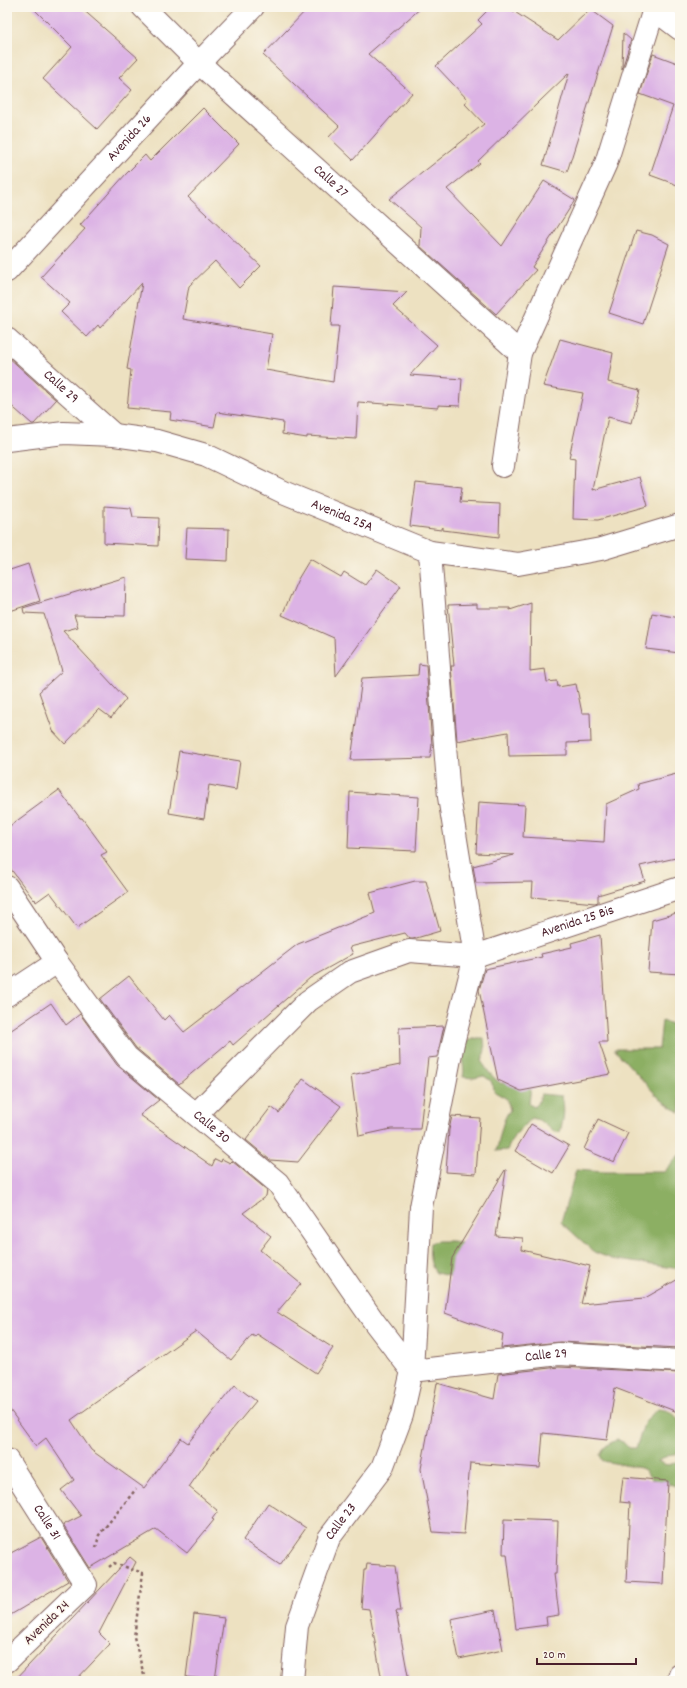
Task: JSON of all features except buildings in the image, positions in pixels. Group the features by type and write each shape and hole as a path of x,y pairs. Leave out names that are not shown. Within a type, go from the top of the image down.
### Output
{"street":[{"name":"Calle 27","path":"143,7 199,63 520,353"},
{"name":"Avenida 26","path":"7,271 199,63 253,7"},
{"path":"503,466 520,353 606,163 652,8 680,29"},
{"name":"Calle 29","path":"7,339 114,435"},
{"name":"Avenida 25A","path":"7,440 64,433 114,435 157,441 206,455 283,492 430,552 518,564 601,549 680,525"},
{"path":"196,1114 308,1001 350,972 408,951 475,956 449,797 430,552"},
{"name":"Calle 30","path":"7,887 57,962 127,1056 278,1183 375,1323 412,1371"},
{"name":"Avenida 25 Bis","path":"475,956 680,888"},
{"name":"Calle 23","path":"292,1681 297,1626 329,1538 382,1468 402,1415 412,1371 421,1207 453,1043 475,956"},
{"path":"7,995 57,962"},
{"name":"Calle 29","path":"412,1371 559,1354 680,1361"},
{"name":"Calle 31","path":"7,1460 86,1585"},
{"name":"Avenida 24","path":"7,1661 86,1585"},
{"path":"678,1681 680,1675"}],"path":[{"path":"86,1585 99,1535 136,1489"},
{"path":"86,1585 114,1563 143,1573 134,1637 145,1679 153,1681"}],"green space":[{"path":"662,1020 680,1028 680,1113 660,1099 614,1049 659,1049"},
{"path":"477,1038 484,1038 485,1050 482,1061 496,1080 502,1084 506,1078 531,1086 529,1104 534,1107 539,1101 541,1094 562,1096 564,1114 560,1132 554,1132 539,1120 531,1118 514,1136 507,1150 496,1151 503,1124 510,1110 507,1099 495,1092 491,1081 484,1076 474,1078 463,1077 464,1071 460,1043"},
{"path":"680,1154 680,1269 612,1259 594,1252 561,1222 576,1170 604,1172 664,1172"},
{"path":"438,1241 452,1241 471,1245 464,1279 436,1273 431,1262 430,1243"},
{"path":"658,1409 673,1414 680,1424 680,1454 667,1456 658,1461 667,1465 680,1460 680,1487 651,1479 645,1470 641,1468 603,1461 600,1455 607,1445 618,1440 625,1443 629,1448 636,1448 645,1421"}]}
